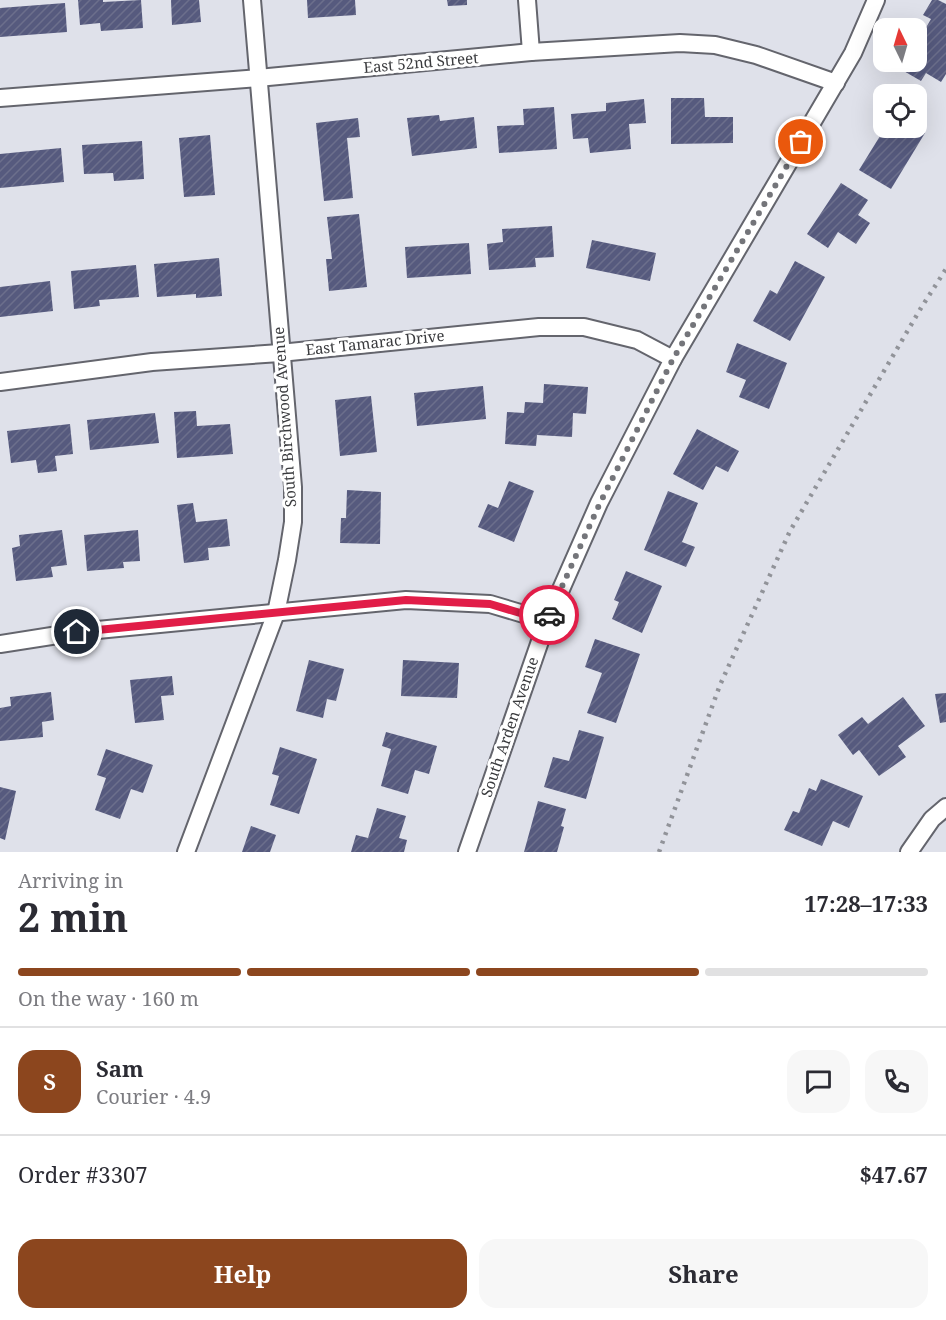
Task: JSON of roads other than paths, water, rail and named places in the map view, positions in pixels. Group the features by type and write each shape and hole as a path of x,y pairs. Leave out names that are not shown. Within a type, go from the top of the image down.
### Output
{"street":[{"name":"South Birchwood Avenue","path":"186,852 276,613 293,522 293,487 252,0"},
{"path":"527,0 531,52"},
{"name":"South Arden Avenue","path":"467,852 547,621 600,503 673,359 853,53 876,0"},
{"name":"East 52nd Street","path":"0,98 258,78 531,52 680,43 715,45 756,54 836,83"},
{"name":"East Tamarac Drive","path":"0,382 152,362 280,353 538,327 584,327 637,339 673,359"},
{"path":"0,644 77,632 406,600 490,604 547,621"},
{"path":"909,852 932,819 946,807"}],"railway":[{"path":"659,852 720,685 790,531 946,269"}]}
